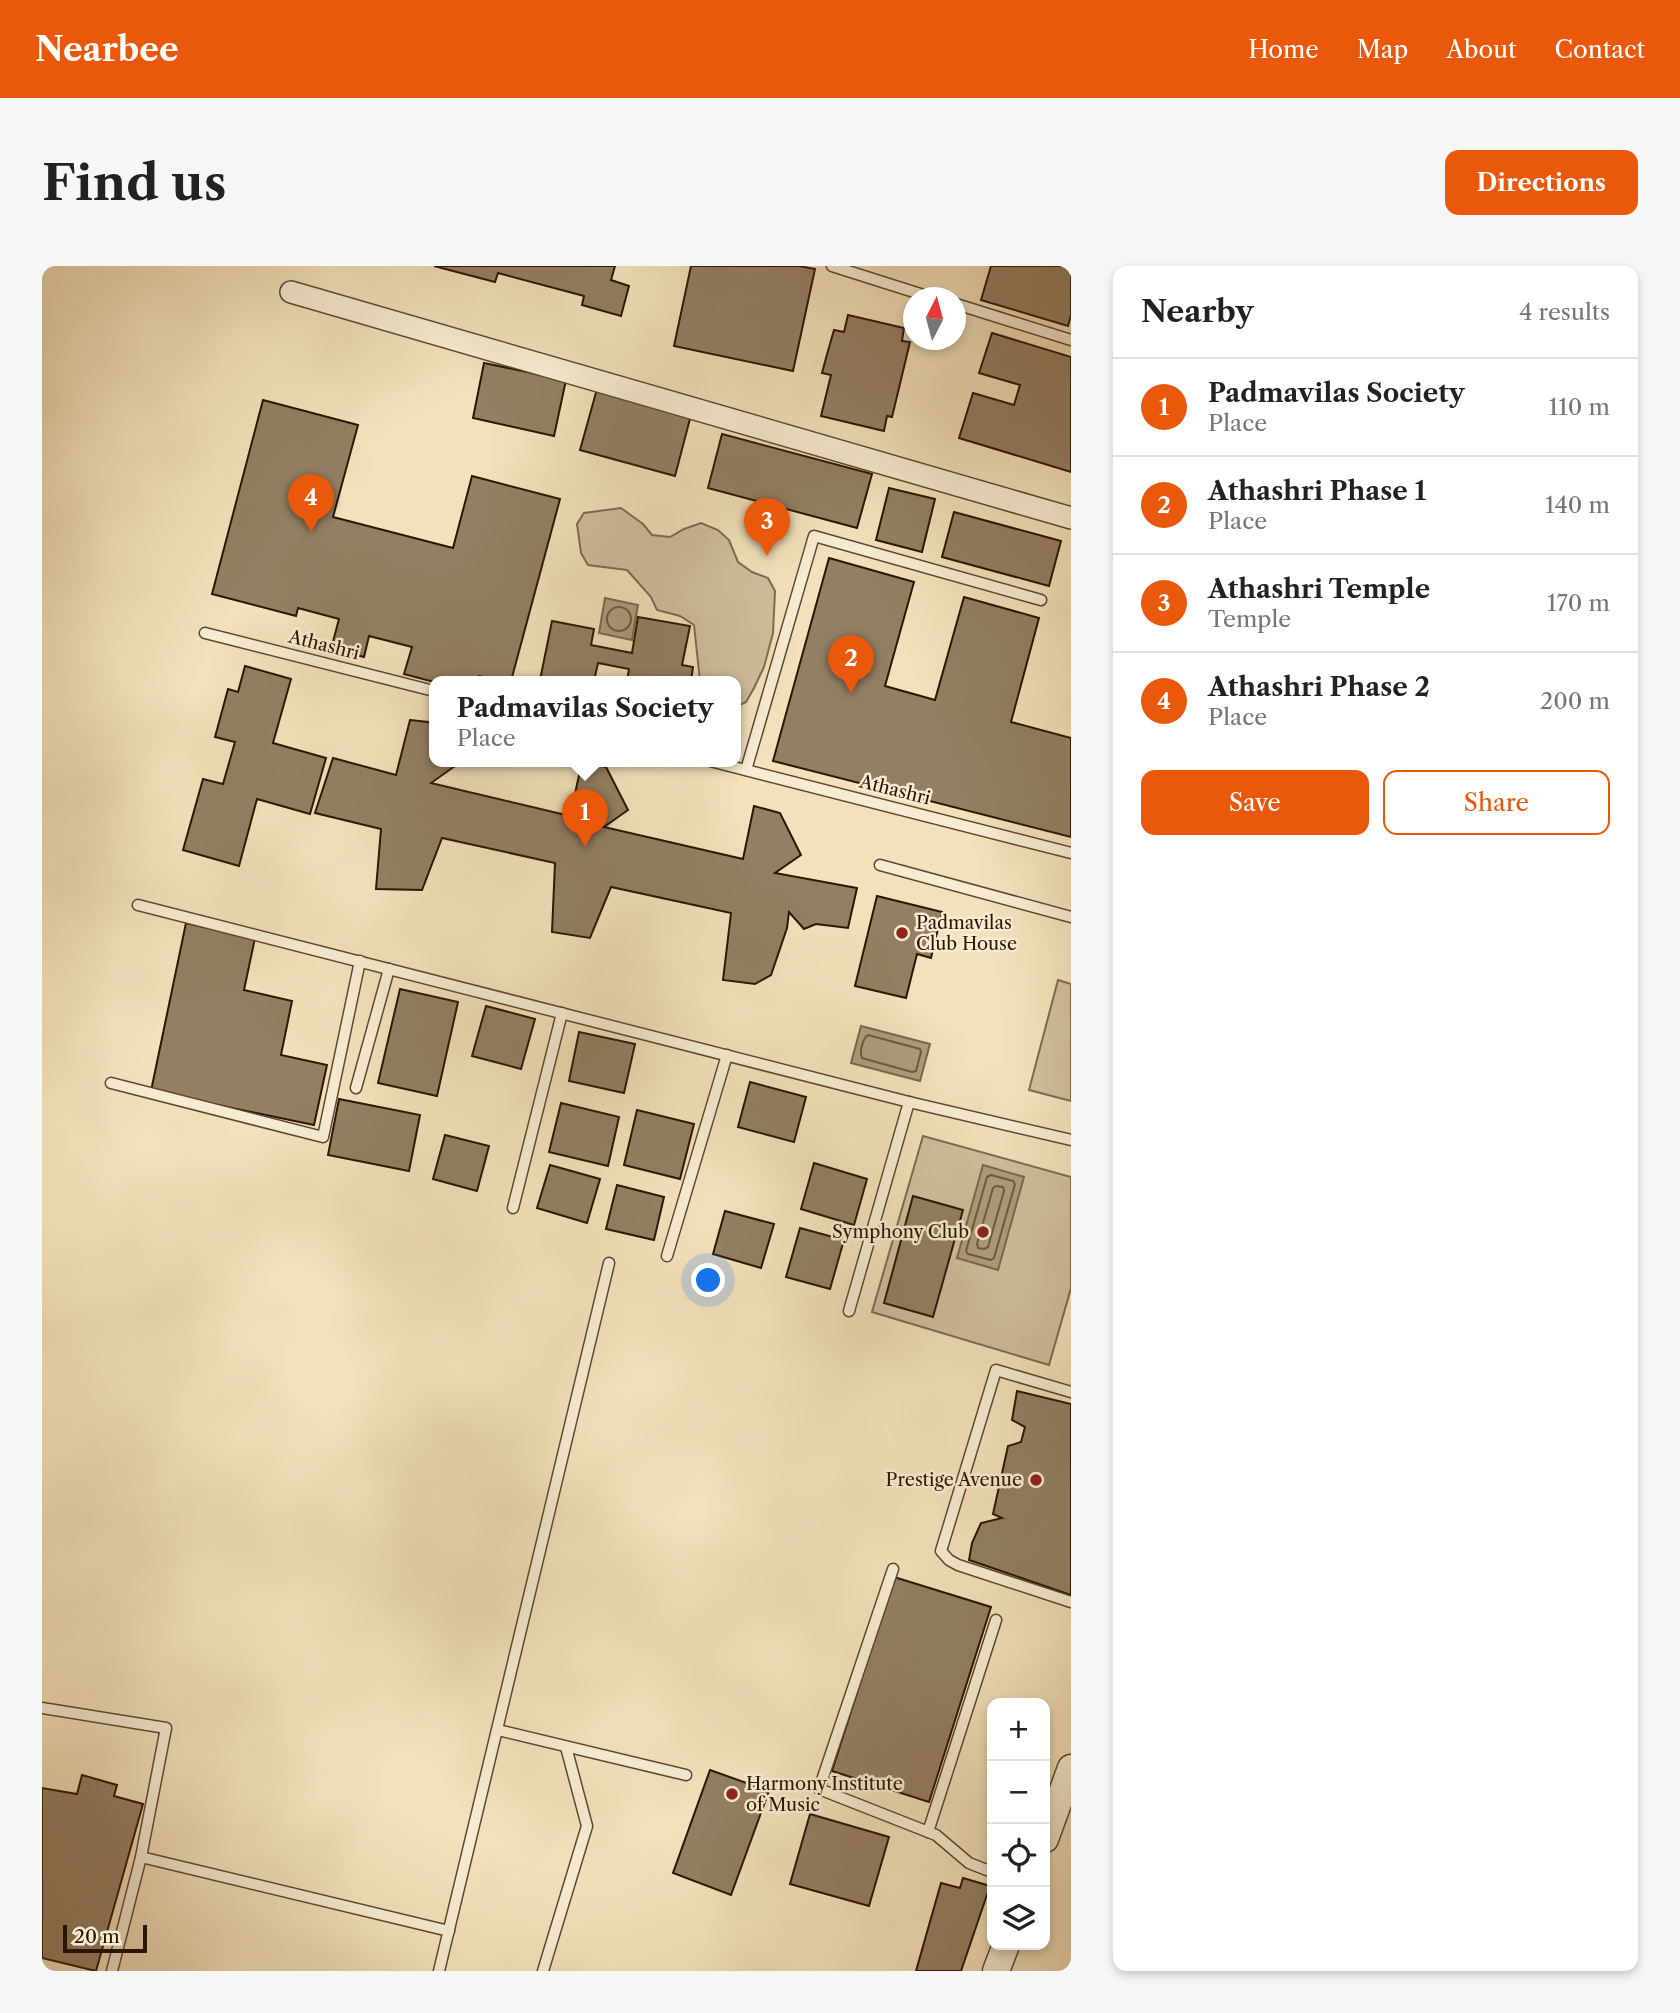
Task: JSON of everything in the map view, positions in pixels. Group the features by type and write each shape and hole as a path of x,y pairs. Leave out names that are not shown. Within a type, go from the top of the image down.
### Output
{"street":[{"path":"291,292 1071,518"},
{"path":"1050,1825 1071,1768"},
{"path":"996,1971 1004,1950"}],"lane":[{"path":"832,266 903,288"},
{"path":"966,307 1071,340"},
{"path":"746,770 814,536 1041,600"},
{"name":"Athashri","path":"205,633 429,689"},
{"name":"Athashri","path":"734,767 1071,853"},
{"path":"880,865 1071,917"},
{"path":"138,905 909,1102 1071,1140"},
{"path":"111,1083 323,1137 360,961"},
{"path":"355,1088 389,969"},
{"path":"513,1208 562,1013"},
{"path":"667,1256 727,1055"},
{"path":"849,1311 909,1102"},
{"path":"439,1971 610,1263"},
{"path":"1071,1392 996,1370 941,1551 958,1565 1071,1602"},
{"path":"893,1569 820,1789 936,1835 969,1863 987,1870"},
{"path":"928,1832 996,1619"},
{"path":"42,1708 166,1728 141,1857 112,1971"},
{"path":"498,1730 686,1775"},
{"path":"543,1971 587,1826 566,1747"},
{"path":"141,1857 449,1931"}],"shaded area":[{"path":"621,508 643,524 652,535 670,537 701,523 718,530 729,540 738,562 752,572 768,578 775,591 773,633 764,667 746,702 741,704 741,676 699,676 694,625 680,616 657,610 651,597 627,570 588,565 581,553 577,524 584,513"},
{"path":"1058,980 1071,984 1071,1101 1029,1090"},
{"name":"Symphony Club","path":"923,1136 1071,1177 1071,1288 1049,1365 872,1312"}],"water":[{"path":"605,598 638,605 632,640 599,633"},
{"path":"861,1026 930,1044 920,1081 851,1063"},
{"path":"983,1165 1024,1177 998,1270 957,1258"}],"building":[{"path":"434,266 615,266 611,280 629,286 621,316 582,305 584,296 498,273 495,282"},
{"path":"691,266 799,266 815,269 793,371 674,346"},
{"path":"991,266 1071,266 1071,315 1068,326 981,300"},
{"path":"848,315 903,328 903,350 908,350 892,417 887,416 884,431 821,416 831,375 822,373 826,358 834,330 844,332"},
{"path":"992,333 1071,357 1071,472 959,438 973,393 1014,405 1020,385 979,373"},
{"path":"484,363 566,380 554,436 473,418"},
{"path":"597,389 691,415 675,476 580,450"},
{"path":"263,400 358,425 333,517 453,548 472,476 560,499 512,676 429,676 429,681 404,674 412,647 369,636 364,657 331,649 339,619 298,608 296,616 212,594"},
{"path":"722,434 872,474 857,528 708,488"},
{"path":"889,488 935,499 922,552 876,540"},
{"path":"954,512 1061,541 1049,586 942,557"},
{"path":"829,558 914,582 885,686 935,700 964,597 1039,618 1011,722 1071,738 1071,837 773,761"},
{"path":"638,617 690,626 682,665 693,667 692,676 628,676 629,669 598,663 595,676 541,676 552,621 594,629 591,645 632,653"},
{"path":"245,666 291,679 273,743 326,758 310,814 257,799 239,866 183,850 203,779 223,784 235,742 215,737 228,689 238,692"},
{"path":"410,720 429,723 429,767 454,767 431,783 570,816 581,767 606,767 628,810 604,827 743,859 754,806 780,813 801,855 775,873 857,888 848,928 816,924 804,929 789,912 787,928 771,975 755,984 723,980 731,913 611,887 590,938 552,932 555,863 442,838 422,890 376,889 381,829 315,813 333,758 396,775"},
{"name":"Padmavilas Club House","path":"877,896 942,912 931,958 917,954 906,998 855,986"},
{"path":"186,923 255,938 244,990 292,1001 281,1055 327,1065 314,1125 151,1091"},
{"path":"400,989 458,1002 437,1096 378,1083"},
{"path":"486,1006 535,1019 521,1069 472,1056"},
{"path":"579,1032 635,1044 624,1093 569,1081"},
{"path":"750,1082 806,1097 794,1142 738,1127"},
{"path":"339,1099 420,1115 409,1171 328,1155"},
{"path":"561,1103 619,1117 608,1166 549,1152"},
{"path":"637,1110 694,1124 680,1179 624,1165"},
{"path":"445,1135 489,1146 477,1191 433,1179"},
{"path":"814,1163 867,1179 854,1225 801,1209"},
{"path":"550,1165 600,1179 587,1223 537,1208"},
{"path":"617,1185 664,1197 654,1240 606,1229"},
{"path":"913,1196 963,1210 933,1317 884,1303"},
{"path":"725,1211 774,1224 761,1268 713,1254"},
{"path":"800,1228 844,1240 830,1289 786,1277"},
{"name":"Prestige Avenue","path":"1017,1391 1071,1404 1071,1595 969,1560 972,1543 981,1523 1002,1518 993,1514 1008,1446 1021,1442 1025,1427 1012,1420"},
{"path":"894,1577 991,1607 929,1802 832,1771"},
{"path":"710,1770 769,1791 731,1895 673,1873"},
{"path":"82,1775 117,1785 114,1796 143,1804 96,1971 42,1958 42,1788 77,1794"},
{"path":"810,1814 889,1837 869,1906 790,1884"},
{"path":"963,1878 987,1885 987,1895 961,1971 916,1971 941,1883 960,1888"}],"place":[{"name":"Athashri Phase 2","path":"311,532"},
{"name":"Athashri Temple","path":"767,556"},
{"name":"Athashri Phase 1","path":"851,693"},
{"name":"Padmavilas Society","path":"585,847"},
{"name":"Padmavilas Club House","path":"902,933"},
{"name":"Symphony Club","path":"983,1232"},
{"name":"Prestige Avenue","path":"1036,1480"},
{"name":"Harmony Institute of Music","path":"732,1794"}]}
